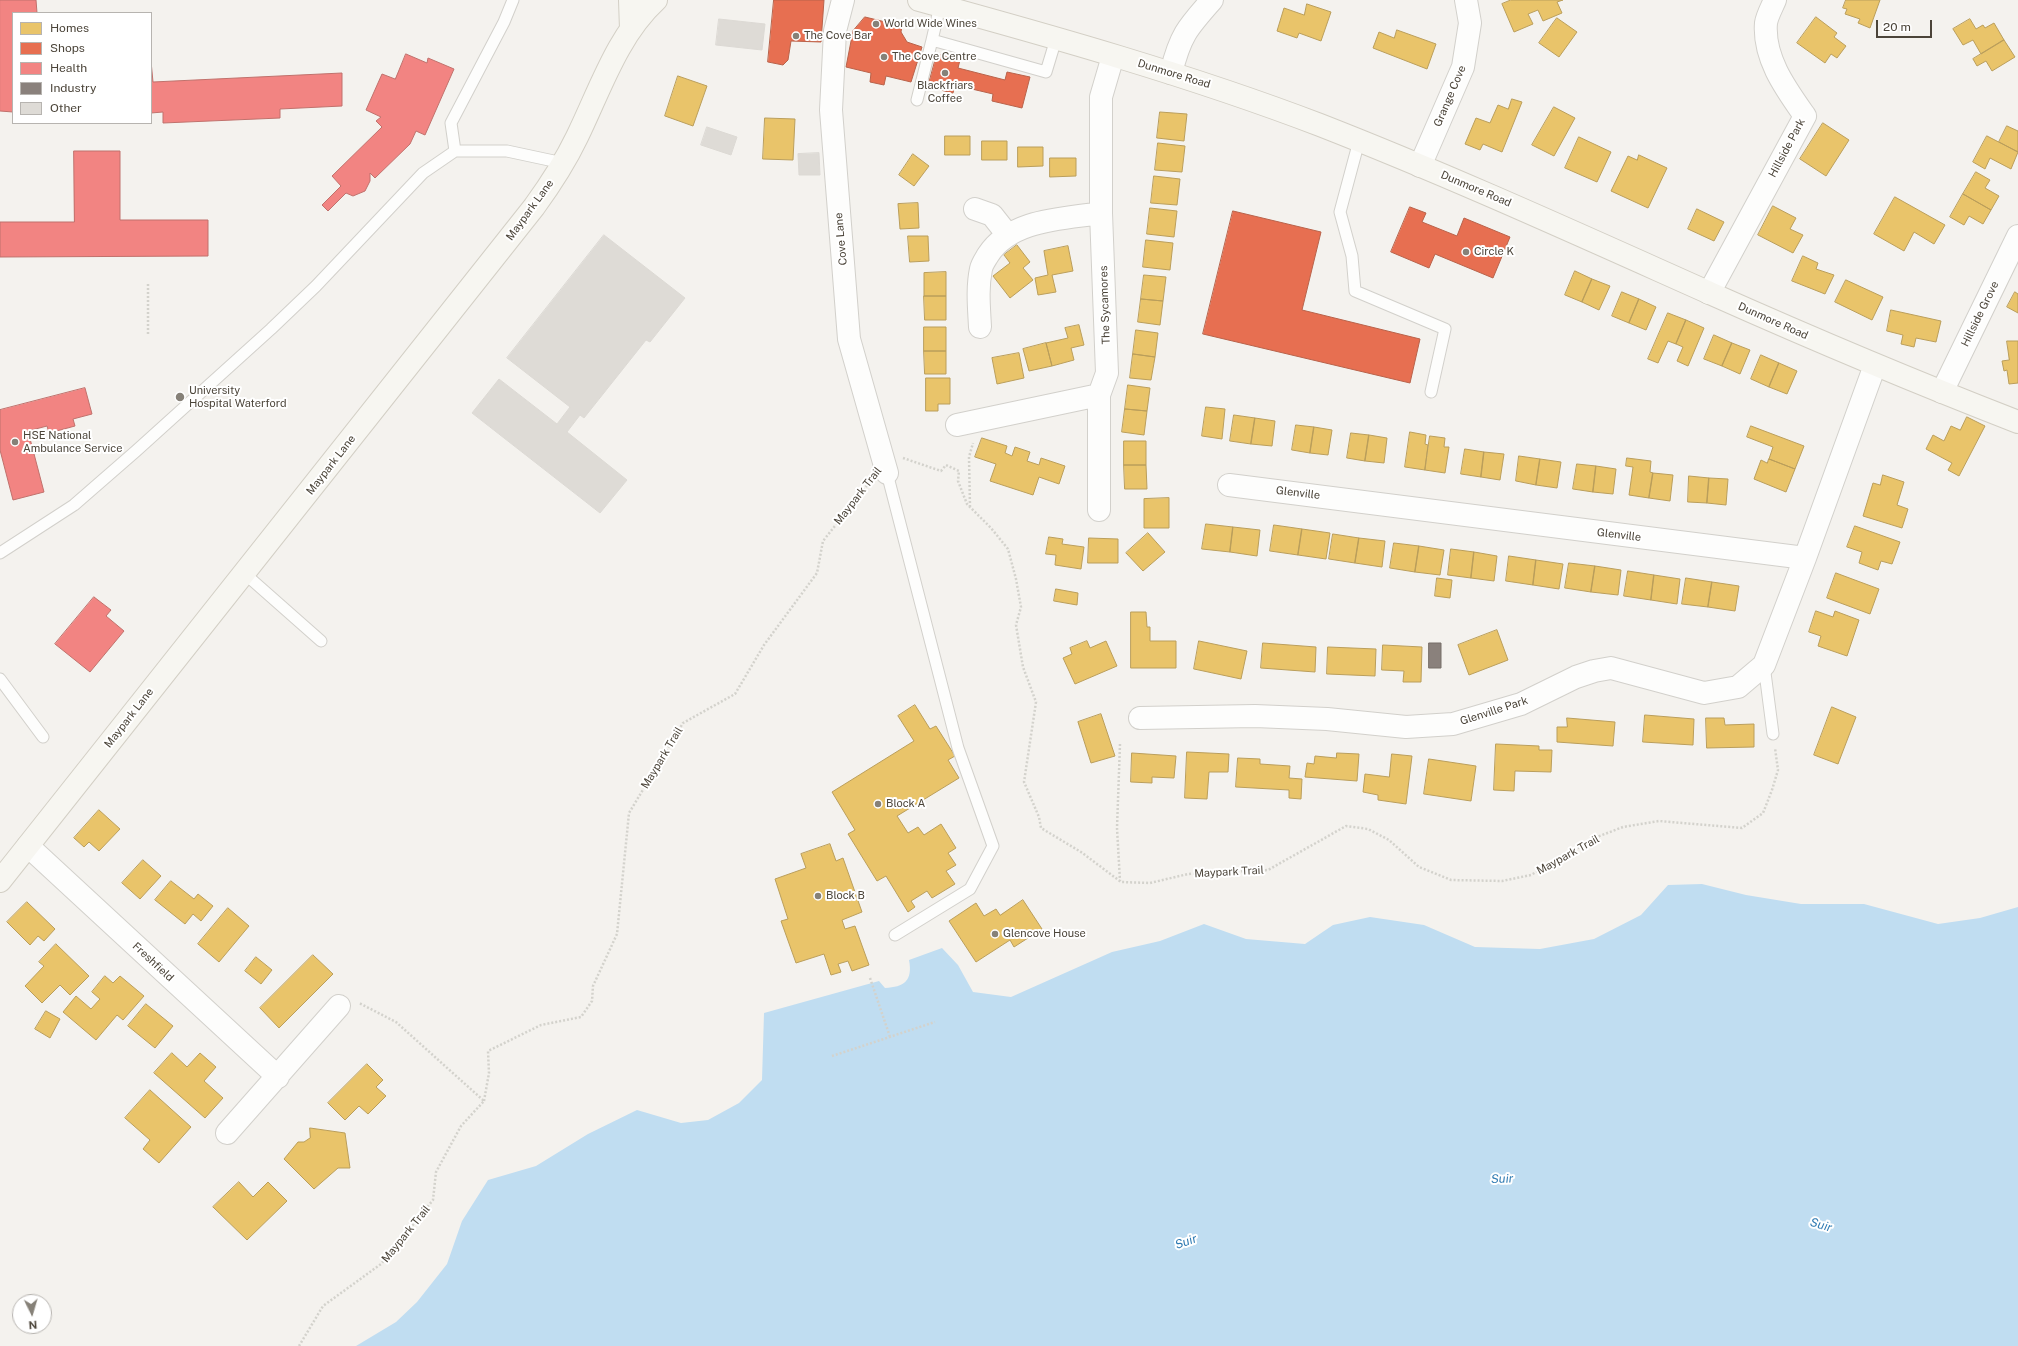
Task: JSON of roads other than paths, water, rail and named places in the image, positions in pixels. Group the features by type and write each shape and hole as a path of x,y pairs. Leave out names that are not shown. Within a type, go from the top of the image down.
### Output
{"main road":[{"path":"630,0 631,29"},
{"name":"Maypark Lane","path":"0,881 534,207 563,163 577,138 610,64 631,29 656,0"},
{"name":"Dunmore Road","path":"919,0 1171,73 1269,106 1420,166 1573,231 1709,293 1875,365 2018,422"}],"street":[{"name":"Cove Lane","path":"843,0 835,31 830,110 849,339 886,468"},
{"path":"1171,73 1178,44 1190,24 1212,0"},
{"name":"Grange Cove","path":"1420,166 1463,67 1470,23 1466,0"},
{"name":"Hillside Park","path":"1709,293 1805,116 1789,92 1768,53 1766,22 1774,0"},
{"name":"The Sycamores","path":"1099,510 1099,395 1107,373 1102,214 1101,97 1113,56"},
{"path":"975,209 992,215 1007,234"},
{"path":"980,327 978,294 981,267 992,248 1007,234 1034,224 1102,214"},
{"name":"Hillside Grove","path":"1942,392 2018,236"},
{"path":"1805,558 1875,365"},
{"path":"957,426 1099,395"},
{"name":"Glenville","path":"1229,484 1805,558"},
{"name":"Glenville Park","path":"1140,718 1255,716 1327,719 1406,727 1453,724 1522,704 1576,677 1594,671 1612,668 1704,693 1738,687 1764,665 1805,558"},
{"name":"Freshfield","path":"28,846 278,1077"},
{"path":"227,1133 278,1077 339,1006"}],"lane":[{"path":"455,151 451,123 504,22 513,0"},
{"path":"917,100 940,6"},
{"path":"932,40 1046,72 1056,39"},
{"path":"1358,141 1340,212 1352,256 1354,292 1445,329 1431,392"},
{"path":"0,553 74,505 136,451 282,318 423,173 455,151 507,150 563,163"},
{"path":"886,468 958,748 993,846 970,889 895,935"},
{"path":"244,574 321,641"},
{"path":"1764,665 1774,734"},
{"path":"0,678 43,737"}],"water":[{"name":"Suir","path":"1702,884 1746,895 1801,904 1864,904 1938,924 1980,918 2018,907 2018,1346 356,1346 396,1322 417,1302 447,1264 462,1221 488,1180 536,1166 588,1134 637,1110 681,1123 708,1120 739,1103 762,1080 764,1013 879,981 885,988 897,986 906,982 908,978 910,973 909,960 942,948 958,965 973,992 1011,997 1112,952 1160,941 1204,924 1246,939 1305,944 1333,925 1370,917 1424,925 1475,947 1540,949 1594,939 1641,915 1668,885"}],"place":[{"name":"World Wide Wines","path":"876,24"},
{"name":"The Cove Bar","path":"796,36"},
{"name":"The Cove Centre","path":"884,57"},
{"name":"Blackfriars Coffee","path":"945,73"},
{"name":"Circle K","path":"1466,252"},
{"name":"University Hospital Waterford","path":"180,397"},
{"name":"HSE National Ambulance Service","path":"15,442"},
{"name":"Block A","path":"878,804"},
{"name":"Block B","path":"818,896"},
{"name":"Glencove House","path":"995,934"}]}
